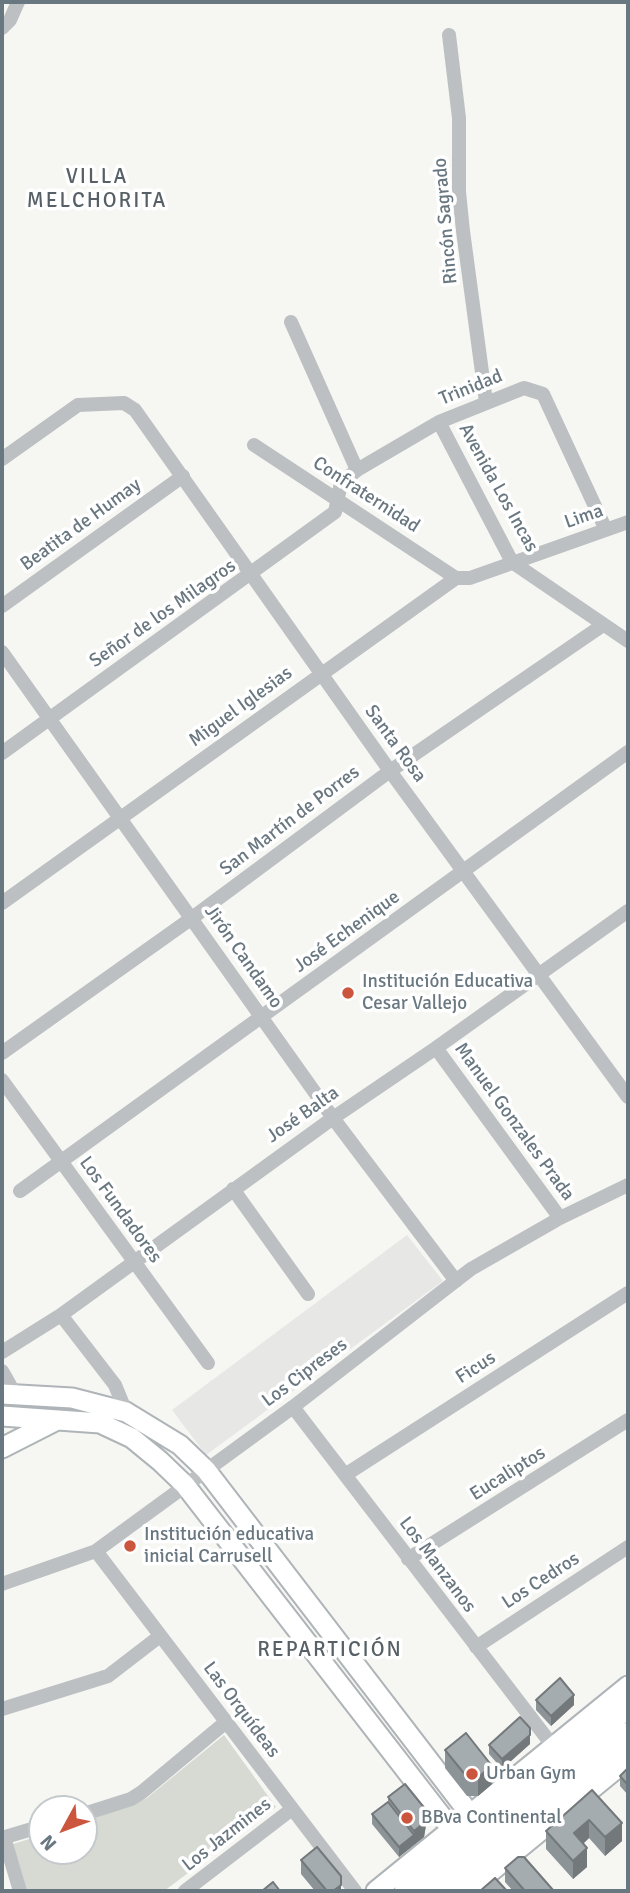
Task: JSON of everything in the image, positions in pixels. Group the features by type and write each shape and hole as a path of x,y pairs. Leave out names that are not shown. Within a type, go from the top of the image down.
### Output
{"highway":[{"path":"456,1879 475,1824 628,1705"},
{"path":"440,1891 628,1735"},
{"path":"407,1891 456,1879"}],"street":[{"path":"2,28 10,20 18,2"},
{"name":"Rincón Sagrado","path":"449,35 459,118 459,192 486,402"},
{"path":"291,323 357,470"},
{"name":"Trinidad","path":"339,501 337,492 341,483 357,470 439,422 524,388 543,394 606,530"},
{"name":"Santa Rosa","path":"2,459 78,405 124,403 135,410 390,771 628,1097"},
{"name":"Avenida Los Incas","path":"439,422 512,562 628,641"},
{"name":"Confraternidad","path":"254,445 456,578"},
{"name":"Beatita de Humay","path":"2,606 183,476"},
{"name":"Señor de los Milagros","path":"2,753 251,575 335,512 339,501"},
{"name":"Lima","path":"512,562 628,522"},
{"name":"Miguel Iglesias","path":"2,903 456,578 471,578 512,562"},
{"name":"San Martín de Porres","path":"2,1053 192,918 390,771 603,625"},
{"name":"Jirón Candamo","path":"2,652 332,1118 456,1281"},
{"name":"José Echenique","path":"20,1191 628,752"},
{"name":"José Balta","path":"2,1352 61,1315 133,1260 332,1118 436,1048 628,911"},
{"name":"Manuel Gonzales Prada","path":"436,1048 560,1218"},
{"name":"Los Fundadores","path":"2,1080 208,1363"},
{"name":"Los Cipreses","path":"2,1584 96,1551 293,1407 471,1269 560,1218 628,1185"},
{"path":"233,1189 308,1294"},
{"name":"Ficus","path":"345,1475 628,1293"},
{"path":"61,1315 115,1385 126,1412"},
{"path":"2,1371 8,1394 72,1398 126,1412 180,1445 206,1470 475,1824"},
{"path":"2,1448 59,1419 72,1398"},
{"name":"Los Manzanos","path":"293,1407 552,1745"},
{"path":"2,1416 100,1423 132,1438 185,1485 453,1831 456,1879"},
{"name":"Eucaliptos","path":"408,1559 628,1420"},
{"name":"Los Cedros","path":"475,1647 628,1547"},
{"name":"Las Orquídeas","path":"96,1551 355,1891"},
{"path":"2,1709 108,1676 160,1636"},
{"path":"376,1891 453,1831 475,1824 552,1745 628,1686"},
{"path":"98,1809 142,1792 226,1722"},
{"path":"433,1891 456,1879 518,1857 628,1759"},
{"name":"Los Jazmines","path":"185,1891 292,1809"},
{"path":"20,1891 3,1838 28,1830"}],"shaded area":[{"path":"407,1235 443,1281 206,1455 172,1410"},
{"path":"224,1735 276,1807 164,1891 27,1891 13,1844 28,1839 28,1865 98,1865 98,1817 147,1798"}],"building":[{"path":"560,1678 574,1695 551,1716 536,1700"},
{"path":"520,1717 530,1728 530,1735 502,1759 489,1745"},
{"path":"466,1733 492,1766 478,1777 467,1777 445,1750"},
{"path":"628,1768 628,1785 620,1776"},
{"path":"405,1784 426,1810 424,1823 414,1831 388,1797"},
{"path":"592,1790 622,1823 605,1837 589,1820 574,1833 587,1848 573,1861 546,1831"},
{"path":"388,1802 414,1835 399,1847 372,1814"},
{"path":"317,1847 341,1876 341,1885 333,1891 327,1891 301,1860"},
{"path":"518,1857 524,1857 553,1890 525,1891 505,1868"},
{"path":"495,1878 507,1891 480,1891"},
{"path":"273,1882 280,1891 262,1891"}],"place":[{"name":"Institución Educativa Cesar Vallejo","path":"348,993"},
{"name":"Institución educativa inicial Carrusell","path":"130,1546"},
{"name":"Urban Gym","path":"472,1774"},
{"name":"BBva Continental","path":"407,1818"}],"district":[{"name":"VILLA MELCHORITA","path":"97,189"},
{"name":"REPARTICIÓN","path":"330,1650"}]}
